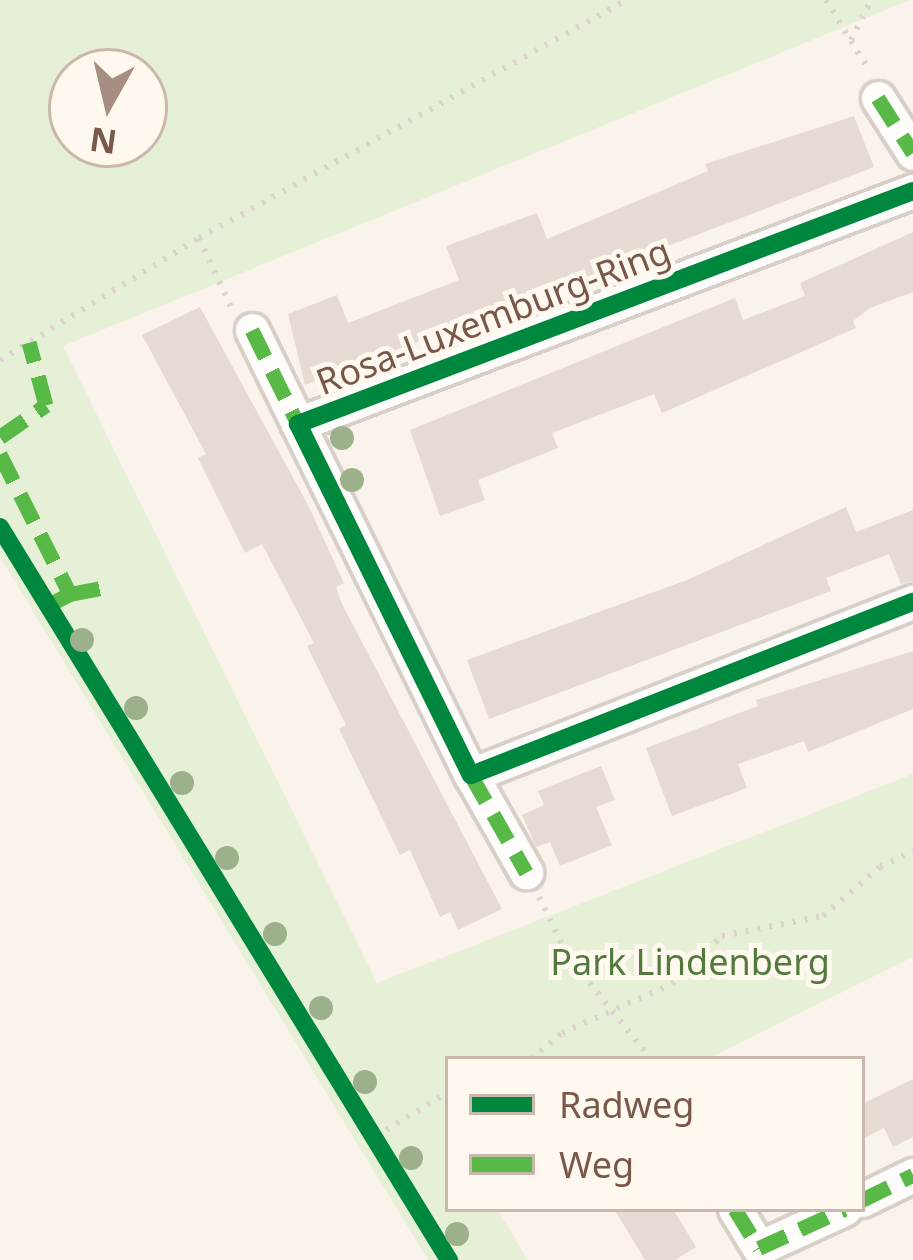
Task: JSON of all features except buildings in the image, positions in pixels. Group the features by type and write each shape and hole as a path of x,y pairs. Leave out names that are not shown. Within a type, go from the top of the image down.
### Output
{"street":[{"path":"878,98 913,153"},
{"name":"Rosa-Luxemburg-Ring","path":"298,424 913,191"},
{"name":"Rosa-Luxemburg-Ring","path":"252,330 471,775 526,872"},
{"path":"471,775 913,602"},
{"path":"865,1199 913,1175"},
{"path":"737,1212 762,1254 839,1212"}],"path":[{"path":"0,360 199,238 627,0"},
{"path":"826,0 878,98"},
{"path":"851,40 871,0"},
{"path":"199,238 240,326 252,330"},
{"path":"535,1056 562,1033 671,984 722,936 823,916 880,867 913,851"},
{"path":"526,872 567,955 649,1056"},
{"path":"376,1136 445,1094"}],"green space":[{"name":"Park Lindenberg","path":"0,0 910,0 63,346 377,983 913,774 913,957 714,1056 445,1056 445,1212 499,1212 528,1260 428,1260 0,557"}],"marked path":[{"path":"878,98 913,153"},
{"path":"252,330 298,424"},
{"path":"0,437 46,405 29,342"},
{"path":"0,454 70,594 48,605"},
{"path":"70,594 112,586"},
{"path":"471,775 526,872"},
{"path":"865,1199 913,1175"},
{"path":"737,1212 759,1248 837,1212"}],"cycle path":[{"path":"913,191 298,424 471,775 913,602"},
{"path":"0,527 449,1260"}]}
